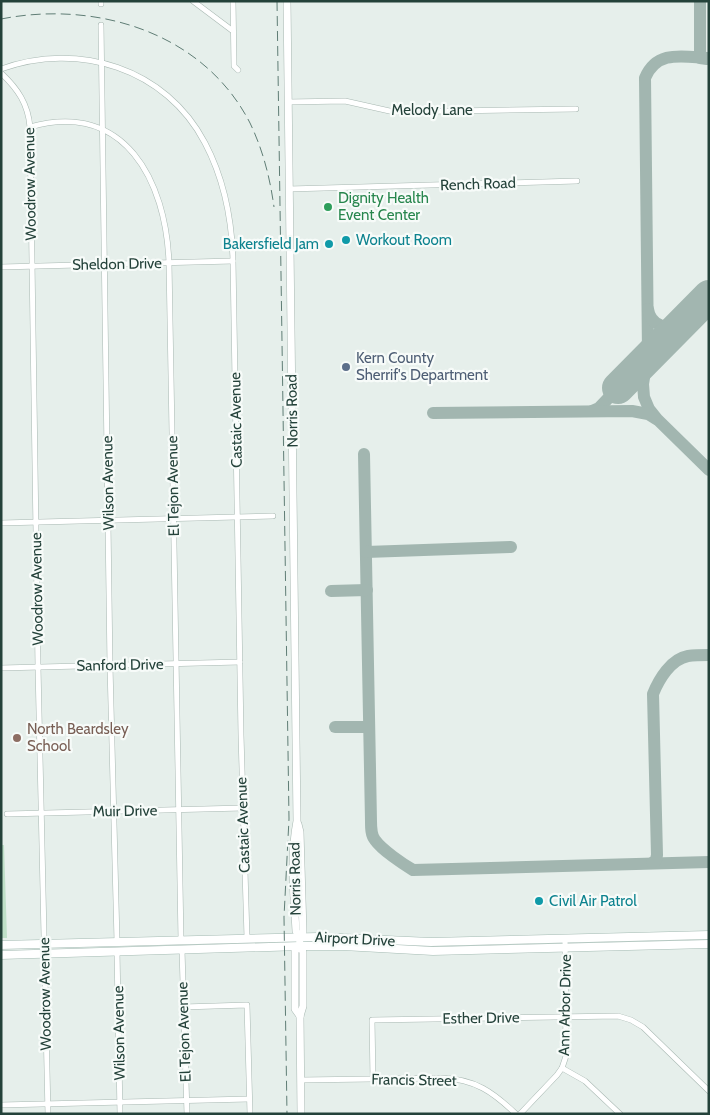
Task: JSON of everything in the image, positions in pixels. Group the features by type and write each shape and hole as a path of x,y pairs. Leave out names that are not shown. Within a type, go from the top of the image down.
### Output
{"main road":[{"name":"Airport Drive","path":"1,945 300,937 421,942 709,934"},
{"name":"Airport Drive","path":"1,955 300,946 433,951 709,944"}],"street":[{"path":"193,1 233,31"},
{"path":"233,1 234,66 238,70"},
{"name":"Norris Road","path":"288,1 297,821 300,832 303,932 300,937 300,946 303,952 303,1006 300,1016 301,1114"},
{"name":"Wilson Avenue","path":"101,25 110,666 117,942"},
{"name":"Castaic Avenue","path":"1,69 28,61 56,57 101,62 136,75 158,88 179,107 197,129 210,154 224,194 231,231 233,261 247,938"},
{"name":"Woodrow Avenue","path":"1,73 20,95 28,112 30,127 38,667 48,1114"},
{"name":"Melody Lane","path":"288,102 345,101 394,112 576,109"},
{"name":"El Tejon Avenue","path":"30,127 48,123 68,122 102,130 114,137 130,150 150,176 164,221 169,262 175,664 182,940"},
{"name":"Rench Road","path":"289,189 577,181"},
{"name":"Sheldon Drive","path":"1,267 233,261"},
{"path":"1,523 273,516"},
{"name":"Sanford Drive","path":"1,668 240,662"},
{"name":"Muir Drive","path":"7,814 243,808"},
{"name":"Ann Arbor Drive","path":"520,1114 557,1075 562,1068 567,1050 565,938"},
{"name":"El Tejon Avenue","path":"182,950 187,1114"},
{"name":"Wilson Avenue","path":"117,952 120,1114"},
{"path":"183,1007 247,1005 250,1114"},
{"name":"Esther Drive","path":"373,1079 372,1020 618,1016 632,1020 645,1028 709,1090"},
{"path":"645,1028 650,1024"},
{"path":"562,1068 584,1081 620,1114"},
{"name":"Francis Street","path":"301,1080 442,1078 462,1080 491,1092 516,1114"},
{"path":"1,1105 249,1100"}],"green space":[{"path":"1,845 4,845 7,938 1,938"}],"taxiway":[{"path":"700,1 700,58 707,59"},
{"path":"709,58 681,56 664,59 657,62 645,78 648,352 643,384 644,397 649,409 709,470"},
{"path":"648,309 649,314 658,324 667,327 674,326 687,318 709,295"},
{"path":"648,363 653,355 683,324"},
{"path":"592,411 599,408 618,388"},
{"path":"433,413 632,411 648,414 656,419"},
{"path":"364,454 371,826 373,836 378,844 413,870 709,862"},
{"path":"366,552 511,547"},
{"path":"331,591 367,590"},
{"path":"652,863 656,860 657,855 653,694 662,676 676,661 688,656 709,655"},
{"path":"335,727 369,727"}],"runway":[{"path":"618,388 709,296"}],"railway":[{"path":"277,1 289,819 284,917 287,1114"},
{"path":"1,19 37,14 74,15 110,20 144,30 176,46 205,66 230,92 250,123 259,143 274,207"}],"place":[{"name":"Dignity Health Event Center","path":"328,207"},
{"name":"Workout Room","path":"346,240"},
{"name":"Bakersfield Jam","path":"329,244"},
{"name":"Kern County Sherrif's Department","path":"346,367"},
{"name":"North Beardsley School","path":"17,738"},
{"name":"Civil Air Patrol","path":"539,901"}]}
